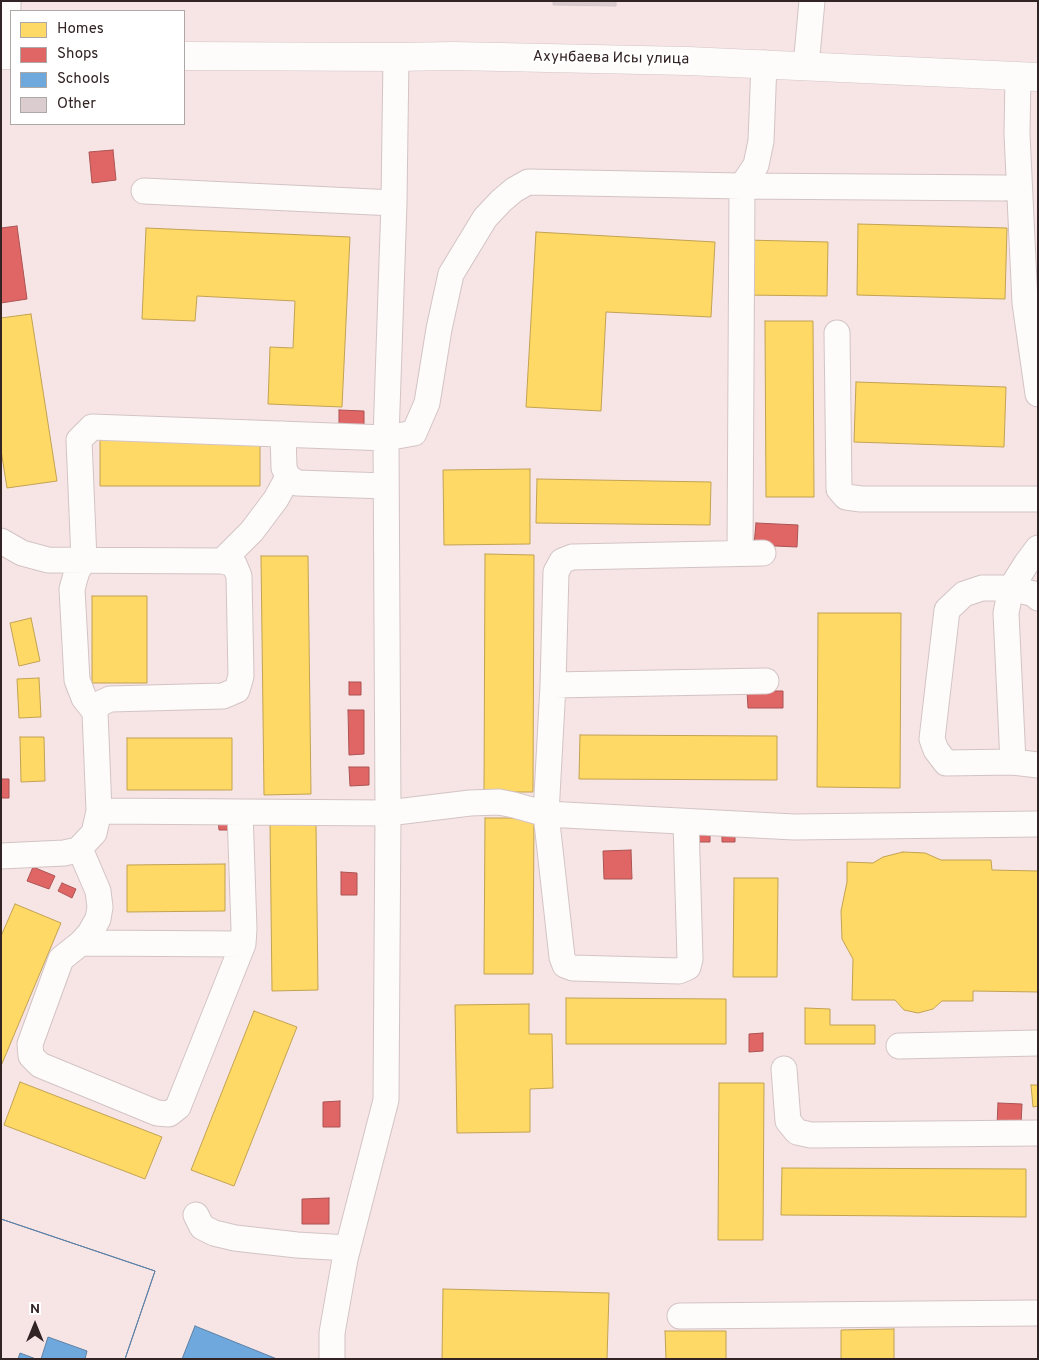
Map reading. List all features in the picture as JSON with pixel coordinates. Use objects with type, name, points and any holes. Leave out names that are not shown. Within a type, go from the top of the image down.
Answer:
[{"type":"main road","name":"Ахунбаева Исы улица","points":[[185,56],[462,57],[764,63],[1028,77]]},
{"type":"street","points":[[7,55],[8,1]]},
{"type":"street","points":[[806,66],[812,1]]},
{"type":"street","points":[[332,1359],[332,1333],[348,1248],[386,1100],[388,813],[386,438],[394,203],[396,57]]},
{"type":"street","points":[[686,822],[690,959],[688,967],[679,971],[573,968],[565,965],[562,957],[546,814],[553,685],[556,572],[562,561],[572,557],[751,553],[742,186],[756,165],[761,142],[764,63]]},
{"type":"street","points":[[1028,77],[1025,303],[1038,394]]},
{"type":"street","points":[[95,712],[84,698],[77,680],[72,589],[77,571],[84,560],[79,440],[92,427],[386,438],[414,433],[427,403],[439,329],[451,274],[485,218],[514,190],[528,182],[1004,188]]},
{"type":"street","points":[[144,191],[394,203]]},
{"type":"street","points":[[837,333],[839,489],[846,497],[861,499],[1038,499]]},
{"type":"street","points":[[283,434],[284,468],[288,477],[297,483],[386,486]]},
{"type":"street","points":[[222,561],[252,532],[276,499],[288,477]]},
{"type":"street","points":[[1,541],[22,554],[48,560],[222,561],[234,564],[239,576],[241,676],[236,690],[223,696],[110,699],[99,704],[95,712],[99,811],[94,833],[78,850],[64,853],[1,856]]},
{"type":"street","points":[[1013,762],[1006,613],[1011,588],[1038,548]]},
{"type":"street","points":[[1038,598],[1034,594],[1011,588],[982,588],[964,594],[947,610],[932,739],[936,750],[946,763],[1013,762],[1038,765]]},
{"type":"street","points":[[553,685],[766,681]]},
{"type":"street","points":[[99,811],[388,813],[470,803],[499,802],[546,814],[794,827],[1038,824]]},
{"type":"street","points":[[78,850],[83,856],[98,891],[100,907],[98,919],[90,933],[81,943],[61,958],[30,1044],[31,1056],[40,1065],[157,1113],[169,1114],[178,1106],[243,944],[240,812]]},
{"type":"street","points":[[81,943],[243,944]]},
{"type":"street","points":[[899,1046],[1038,1043]]},
{"type":"street","points":[[784,1069],[788,1121],[796,1132],[811,1135],[1038,1133]]},
{"type":"street","points":[[196,1215],[202,1227],[214,1233],[235,1238],[297,1245],[348,1248]]},
{"type":"street","points":[[680,1316],[1038,1313]]},
{"type":"building: Homes","points":[[858,224],[1007,228],[1005,299],[857,295]]},
{"type":"building: Homes","points":[[146,228],[350,237],[342,407],[268,404],[270,347],[293,348],[295,301],[197,296],[195,321],[142,319]]},
{"type":"building: Homes","points":[[536,232],[715,242],[711,317],[606,312],[601,411],[526,407]]},
{"type":"building: Homes","points":[[746,240],[828,242],[827,296],[745,295]]},
{"type":"building: Homes","points":[[31,314],[57,481],[7,488],[1,450],[1,318]]},
{"type":"building: Homes","points":[[765,321],[813,321],[814,497],[766,497]]},
{"type":"building: Homes","points":[[856,382],[1006,387],[1004,447],[854,442]]},
{"type":"building: Homes","points":[[100,436],[260,436],[260,486],[100,486]]},
{"type":"building: Homes","points":[[530,469],[530,544],[444,545],[443,470]]},
{"type":"building: Homes","points":[[537,479],[711,482],[710,525],[536,523]]},
{"type":"building: Homes","points":[[485,554],[534,555],[533,792],[484,792]]},
{"type":"building: Homes","points":[[261,556],[308,556],[311,794],[264,795]]},
{"type":"building: Homes","points":[[92,596],[147,596],[147,683],[92,683]]},
{"type":"building: Homes","points":[[818,613],[901,613],[900,788],[817,787]]},
{"type":"building: Homes","points":[[31,618],[40,661],[19,666],[10,623]]},
{"type":"building: Homes","points":[[39,678],[41,717],[19,718],[17,679]]},
{"type":"building: Homes","points":[[580,735],[777,736],[777,780],[579,779]]},
{"type":"building: Homes","points":[[20,737],[44,737],[45,781],[21,782]]},
{"type":"building: Homes","points":[[127,738],[232,738],[232,790],[127,790]]},
{"type":"building: Homes","points":[[485,818],[534,818],[533,974],[484,974]]},
{"type":"building: Homes","points":[[316,823],[318,990],[272,991],[270,824]]},
{"type":"building: Homes","points":[[903,852],[925,853],[941,860],[991,860],[992,870],[1038,871],[1038,992],[973,991],[973,1001],[942,1001],[933,1009],[918,1013],[904,1010],[895,1000],[852,1000],[853,959],[842,939],[841,911],[847,882],[847,862],[873,863],[883,857]]},
{"type":"building: Homes","points":[[225,864],[225,911],[127,912],[127,865]]},
{"type":"building: Homes","points":[[734,878],[778,878],[777,977],[733,977]]},
{"type":"building: Homes","points":[[15,904],[61,923],[1,1066],[1,936]]},
{"type":"building: Homes","points":[[566,998],[726,999],[726,1044],[566,1044]]},
{"type":"building: Homes","points":[[529,1004],[529,1034],[552,1034],[553,1088],[530,1089],[530,1132],[457,1133],[455,1005]]},
{"type":"building: Homes","points":[[805,1008],[830,1009],[830,1025],[875,1025],[875,1044],[805,1044]]},
{"type":"building: Homes","points":[[254,1011],[297,1027],[234,1186],[191,1170]]},
{"type":"building: Homes","points":[[20,1082],[162,1137],[145,1179],[4,1125]]},
{"type":"building: Homes","points":[[719,1083],[764,1083],[763,1240],[718,1240]]},
{"type":"building: Homes","points":[[1031,1085],[1038,1085],[1038,1106],[1033,1107]]},
{"type":"building: Homes","points":[[782,1168],[1026,1169],[1026,1217],[781,1215]]},
{"type":"building: Homes","points":[[443,1289],[609,1293],[607,1359],[442,1359]]},
{"type":"building: Homes","points":[[894,1329],[894,1359],[841,1359],[841,1330]]},
{"type":"building: Homes","points":[[665,1331],[726,1331],[726,1359],[666,1359]]},
{"type":"building: Shops","points":[[113,150],[116,180],[92,183],[89,152]]},
{"type":"building: Shops","points":[[17,226],[27,299],[1,303],[1,228]]},
{"type":"building: Shops","points":[[339,410],[364,411],[364,432],[339,432]]},
{"type":"building: Shops","points":[[756,523],[798,525],[797,547],[754,545]]},
{"type":"building: Shops","points":[[349,682],[361,682],[361,695],[349,695]]},
{"type":"building: Shops","points":[[747,691],[783,691],[783,708],[748,708]]},
{"type":"building: Shops","points":[[348,710],[364,710],[364,754],[349,755]]},
{"type":"building: Shops","points":[[349,767],[369,767],[369,785],[350,786]]},
{"type":"building: Shops","points":[[1,779],[9,779],[9,798],[1,798]]},
{"type":"building: Shops","points":[[218,817],[231,817],[231,830],[219,830]]},
{"type":"building: Shops","points":[[698,831],[710,831],[710,842],[698,842]]},
{"type":"building: Shops","points":[[722,836],[735,836],[735,842],[722,842]]},
{"type":"building: Shops","points":[[631,850],[632,879],[604,879],[603,851]]},
{"type":"building: Shops","points":[[33,867],[55,876],[49,889],[27,881]]},
{"type":"building: Shops","points":[[341,872],[357,873],[357,895],[341,895]]},
{"type":"building: Shops","points":[[62,883],[76,889],[72,898],[58,891]]},
{"type":"building: Shops","points":[[763,1033],[763,1051],[749,1052],[749,1034]]},
{"type":"building: Shops","points":[[340,1101],[340,1127],[323,1127],[323,1102]]},
{"type":"building: Shops","points":[[998,1103],[1022,1104],[1021,1125],[997,1125]]},
{"type":"building: Shops","points":[[329,1198],[329,1224],[302,1224],[302,1199]]},
{"type":"building: Schools","points":[[1,1219],[155,1271],[125,1359],[85,1359],[87,1351],[48,1337],[41,1359],[20,1353],[18,1359],[1,1359]]},
{"type":"building: Schools","points":[[1,1219],[155,1271],[125,1359],[1,1359]]},
{"type":"building: Schools","points":[[195,1326],[277,1359],[182,1359]]},
{"type":"building: Other","points":[[553,1],[616,1],[616,6],[553,5]]}]
